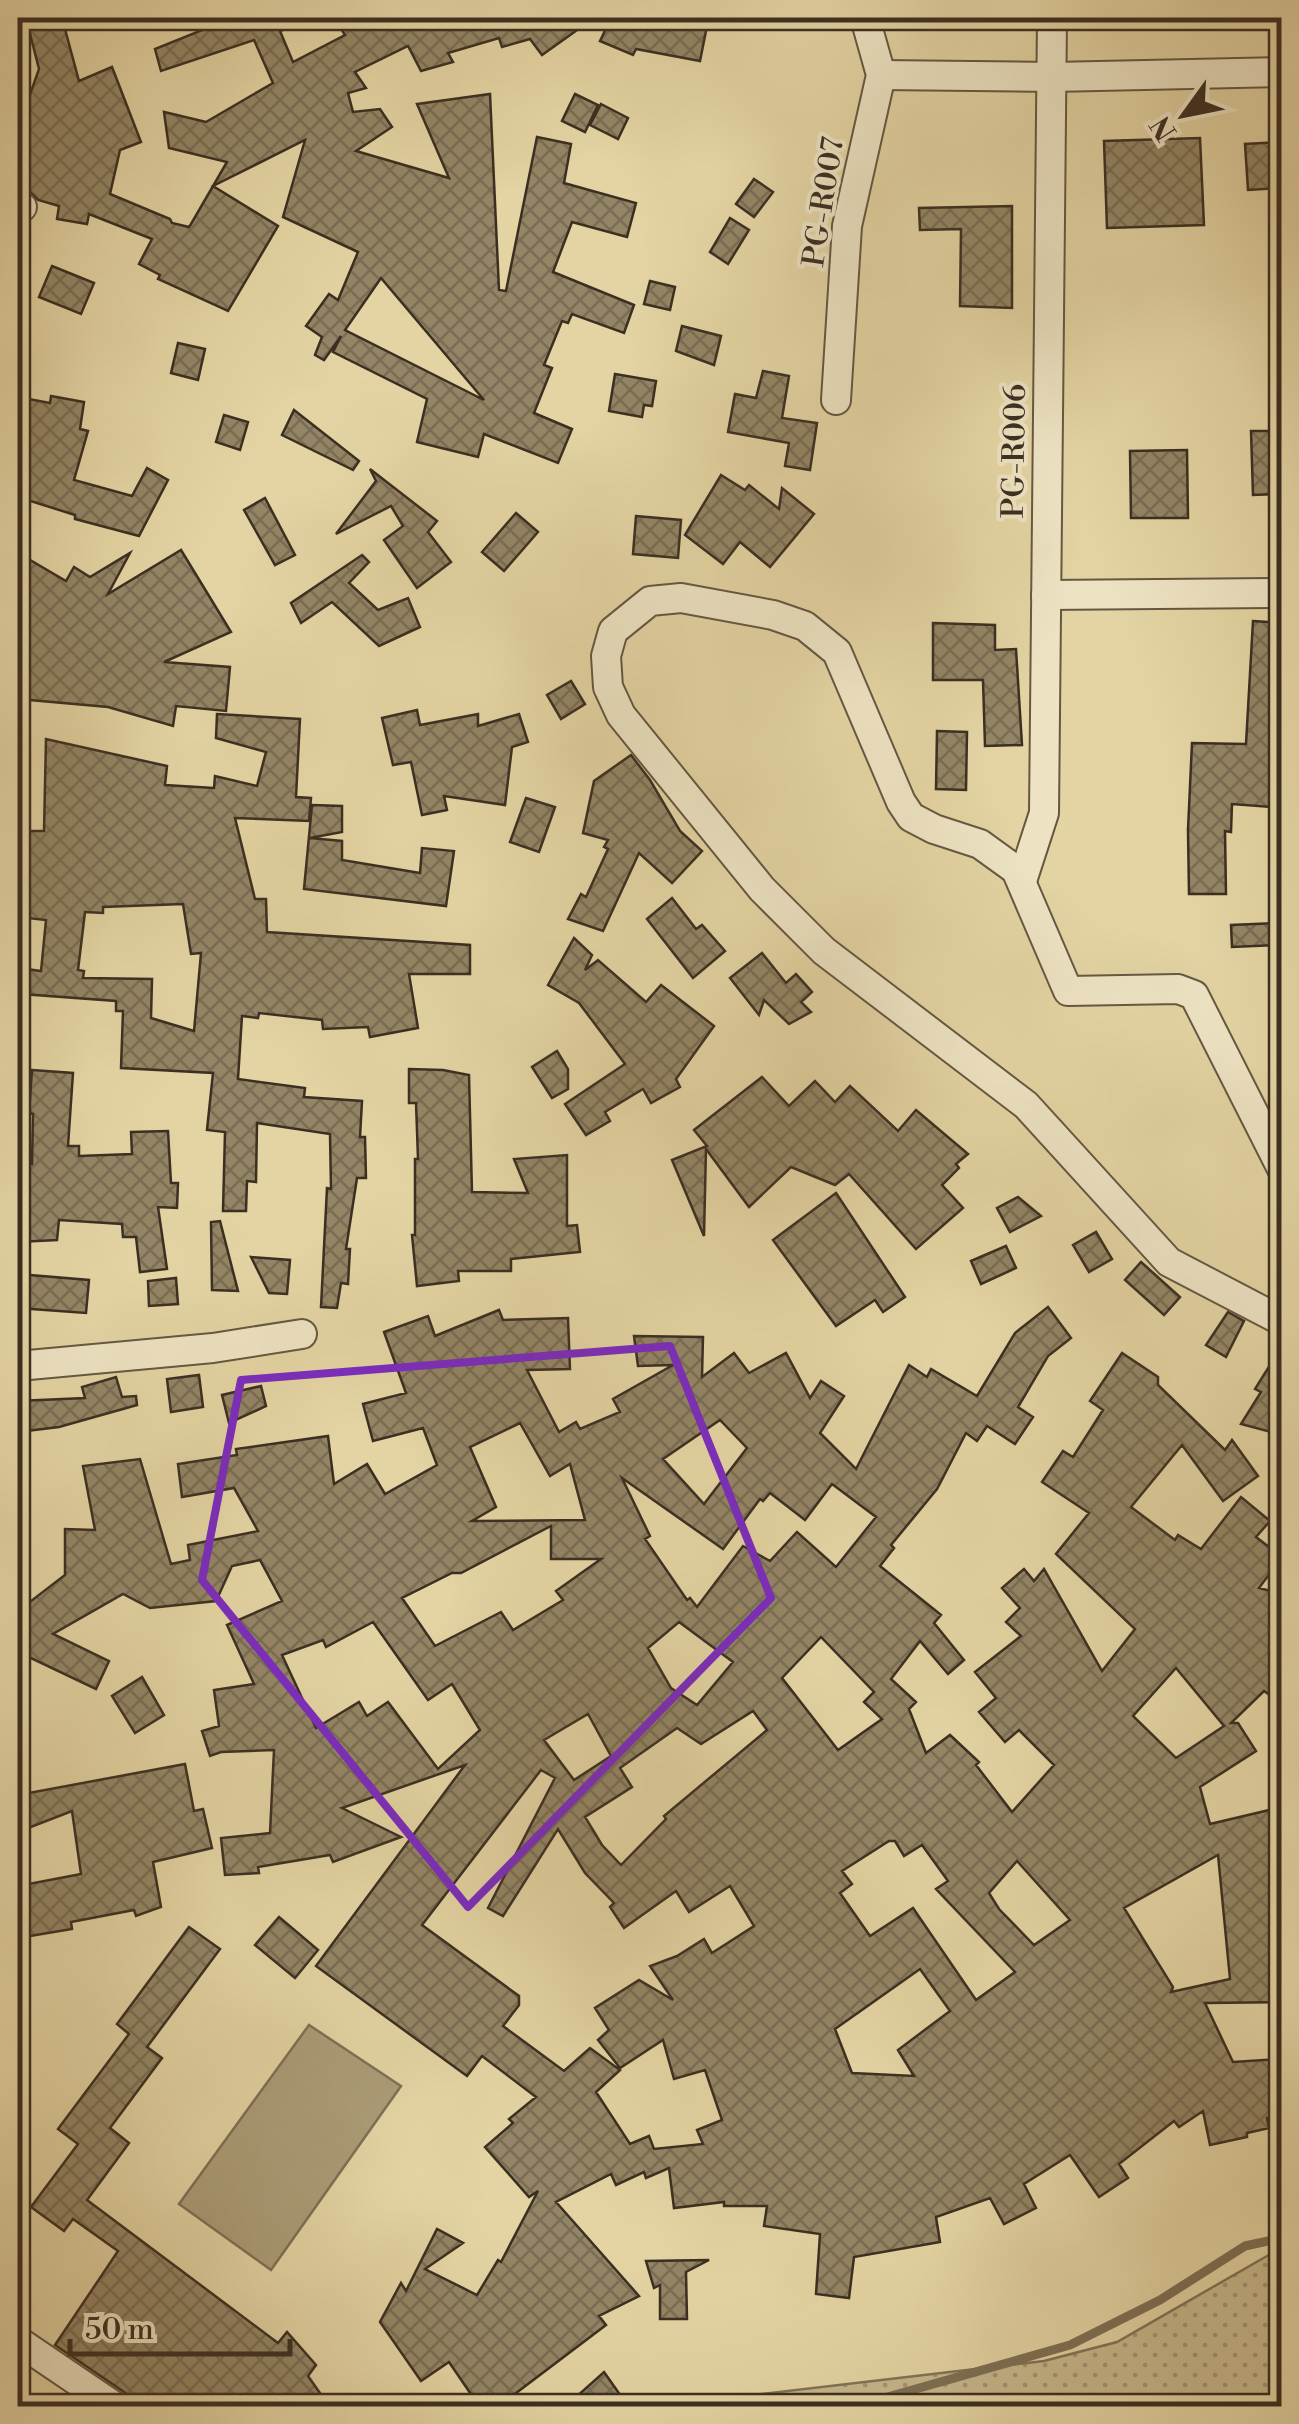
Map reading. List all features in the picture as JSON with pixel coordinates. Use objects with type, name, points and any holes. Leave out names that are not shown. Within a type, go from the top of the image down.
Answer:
[{"type":"street","name":"PG-R007","points":[[836,400],[847,226],[880,74],[865,18]]},
{"type":"street","name":"PG-R006","points":[[1022,882],[1044,814],[1052,18]]},
{"type":"street","points":[[880,74],[1052,77],[1282,72]]},
{"type":"street","points":[[1046,595],[1282,593]]},
{"type":"street","points":[[1282,1169],[1194,995],[1178,989],[1068,992],[1016,870],[980,844],[934,830],[912,818],[837,652],[804,626],[682,598],[650,601],[613,631],[606,656],[608,686],[621,715],[762,888],[824,951],[1026,1105],[1168,1262],[1282,1320]]},
{"type":"street","points":[[18,1366],[213,1348],[302,1334]]},
{"type":"street","points":[[18,2340],[114,2406]]},
{"type":"highlighted area","points":[[670,1346],[771,1598],[468,1907],[202,1580],[241,1380]]},
{"type":"shaded area","points":[[309,2025],[401,2086],[271,2270],[179,2204]]},
{"type":"shaded area","points":[[1281,2248],[1281,2406],[694,2406],[703,2401],[1044,2361],[1117,2342]]},
{"type":"building","points":[[26,18],[62,18],[79,81],[112,67],[141,142],[120,150],[110,194],[189,227],[213,186],[278,226],[228,311],[158,279],[160,275],[139,264],[152,239],[89,214],[87,224],[57,219],[59,206],[38,200],[18,187],[18,151],[30,124],[21,120],[39,69]]},
{"type":"building","points":[[232,18],[308,18],[280,31],[293,62],[345,35],[334,18],[594,18],[542,55],[530,39],[502,47],[499,38],[448,53],[453,62],[421,71],[408,46],[355,72],[366,88],[348,93],[353,112],[380,109],[392,127],[356,151],[449,178],[417,104],[490,94],[499,290],[506,291],[537,137],[571,144],[564,183],[636,203],[627,237],[572,222],[553,272],[634,305],[624,333],[572,314],[568,323],[562,321],[544,365],[552,368],[534,413],[572,429],[558,463],[484,434],[478,457],[417,442],[427,399],[333,352],[341,336],[324,360],[315,355],[322,337],[306,326],[329,294],[338,300],[358,252],[283,217],[305,140],[213,186],[227,162],[169,148],[164,112],[206,122],[273,83],[254,40],[161,71],[155,49]],"holes":[[[381,278],[484,400],[345,330]]]},
{"type":"building","points":[[611,18],[640,18],[669,30],[671,18],[708,21],[700,61],[636,49],[633,55],[600,41]]},
{"type":"building","points":[[575,94],[598,105],[585,132],[562,121]]},
{"type":"building","points":[[601,104],[628,118],[618,139],[590,125]]},
{"type":"building","points":[[1200,138],[1204,225],[1107,228],[1104,141]]},
{"type":"building","points":[[1282,142],[1282,188],[1248,190],[1245,144]]},
{"type":"building","points":[[754,179],[773,192],[754,217],[736,204]]},
{"type":"building","points":[[1012,206],[1012,308],[960,306],[961,229],[920,230],[919,208]]},
{"type":"building","points":[[730,218],[749,230],[728,264],[710,252]]},
{"type":"building","points":[[52,266],[94,283],[81,314],[39,297]]},
{"type":"building","points":[[650,281],[675,287],[670,310],[644,304]]},
{"type":"building","points":[[682,326],[721,336],[714,365],[676,351]]},
{"type":"building","points":[[178,343],[205,349],[198,380],[171,373]]},
{"type":"building","points":[[763,371],[789,376],[782,418],[817,423],[810,470],[785,466],[789,443],[728,432],[735,394],[756,398]]},
{"type":"building","points":[[615,374],[656,381],[652,406],[644,405],[642,417],[609,411]]},
{"type":"building","points":[[51,396],[84,402],[80,429],[88,431],[74,480],[132,496],[147,468],[168,480],[139,536],[75,519],[75,515],[18,497],[18,397],[50,403]]},
{"type":"building","points":[[294,410],[359,461],[353,470],[282,435]]},
{"type":"building","points":[[224,415],[248,422],[240,450],[216,442]]},
{"type":"building","points":[[1251,431],[1282,431],[1282,494],[1253,495]]},
{"type":"building","points":[[1187,450],[1188,518],[1131,518],[1130,451]]},
{"type":"building","points":[[370,469],[437,521],[428,532],[451,562],[417,588],[384,540],[403,526],[391,506],[336,534],[376,481]]},
{"type":"building","points":[[721,475],[745,490],[749,485],[779,509],[782,488],[814,514],[770,567],[740,542],[723,564],[685,535]]},
{"type":"building","points":[[265,498],[295,555],[275,565],[244,510]]},
{"type":"building","points":[[516,513],[538,532],[504,571],[482,552]]},
{"type":"building","points":[[636,516],[681,520],[678,558],[633,554]]},
{"type":"building","points":[[181,550],[231,632],[164,662],[230,667],[226,711],[176,706],[173,726],[108,707],[19,699],[18,553],[66,581],[74,567],[90,577],[130,553],[108,594]]},
{"type":"building","points":[[362,555],[369,562],[349,583],[378,610],[408,598],[420,627],[379,646],[332,602],[301,623],[291,603]]},
{"type":"building","points":[[1253,621],[1282,623],[1282,754],[1275,754],[1271,807],[1232,804],[1231,832],[1225,831],[1226,894],[1189,894],[1192,743],[1246,744]]},
{"type":"building","points":[[933,623],[995,625],[995,650],[1016,649],[1022,745],[985,746],[983,680],[933,680]]},
{"type":"building","points":[[571,681],[585,704],[561,719],[547,695]]},
{"type":"building","points":[[417,710],[420,725],[478,714],[478,726],[519,714],[528,742],[512,747],[505,805],[444,796],[447,810],[422,815],[411,762],[393,765],[382,718]]},
{"type":"building","points":[[217,714],[300,719],[296,797],[311,798],[309,821],[235,818],[255,899],[266,899],[267,932],[470,945],[470,974],[409,974],[418,1028],[370,1037],[368,1027],[323,1029],[322,1020],[259,1013],[258,1018],[242,1016],[238,1079],[305,1088],[304,1097],[362,1101],[360,1137],[365,1137],[366,1178],[357,1178],[346,1249],[350,1249],[348,1284],[341,1283],[337,1308],[321,1307],[327,1188],[331,1189],[330,1134],[257,1123],[256,1182],[247,1181],[246,1211],[223,1211],[225,1132],[207,1130],[213,1073],[121,1068],[123,1011],[116,1011],[116,1001],[22,994],[26,969],[41,971],[46,920],[18,917],[18,831],[44,831],[46,739],[167,766],[165,785],[214,788],[215,776],[257,786],[266,752],[216,738]],"holes":[[[183,904],[191,954],[201,953],[194,1031],[151,1018],[152,979],[83,978],[84,971],[78,970],[85,912],[103,913],[103,907]]]},
{"type":"building","points":[[937,731],[967,732],[966,790],[936,789]]},
{"type":"building","points":[[631,755],[680,831],[702,851],[672,883],[639,853],[603,931],[568,919],[581,894],[586,897],[608,849],[604,847],[608,840],[583,833],[594,781]]},
{"type":"building","points":[[526,798],[555,807],[539,852],[510,842]]},
{"type":"building","points":[[312,805],[342,806],[342,832],[310,838],[342,841],[342,860],[420,873],[422,848],[454,851],[446,906],[304,889]]},
{"type":"building","points":[[672,898],[696,929],[702,925],[725,951],[693,978],[647,919]]},
{"type":"building","points":[[1275,923],[1276,945],[1232,947],[1231,925]]},
{"type":"building","points":[[574,938],[592,955],[585,970],[598,960],[646,1002],[661,985],[714,1026],[676,1079],[680,1087],[651,1103],[643,1089],[605,1112],[610,1121],[586,1135],[565,1104],[625,1064],[579,1003],[548,985]]},
{"type":"building","points":[[762,953],[786,983],[796,974],[812,992],[801,1002],[811,1012],[789,1024],[764,1000],[759,1015],[730,978]]},
{"type":"building","points":[[557,1051],[568,1069],[568,1089],[552,1098],[532,1067]]},
{"type":"building","points":[[409,1069],[469,1075],[472,1192],[528,1193],[514,1159],[567,1155],[567,1226],[577,1225],[580,1252],[511,1259],[511,1271],[458,1271],[459,1281],[417,1286],[412,1235],[418,1159],[416,1103],[409,1103]]},
{"type":"building","points":[[32,1070],[73,1073],[68,1146],[79,1146],[79,1156],[132,1154],[131,1132],[168,1131],[171,1183],[178,1183],[177,1208],[158,1207],[167,1269],[140,1272],[136,1237],[123,1237],[122,1224],[59,1220],[57,1240],[18,1242],[18,1163],[32,1164]]},
{"type":"building","points":[[762,1077],[789,1106],[815,1081],[835,1102],[850,1086],[898,1131],[916,1110],[968,1154],[942,1185],[963,1208],[916,1249],[849,1174],[835,1185],[791,1167],[749,1207],[706,1149],[704,1236],[672,1160],[707,1146],[694,1130]]},
{"type":"building","points":[[836,1193],[905,1297],[883,1312],[875,1300],[836,1326],[773,1240]]},
{"type":"building","points":[[1018,1197],[1041,1216],[1010,1232],[997,1208]]},
{"type":"building","points":[[220,1221],[238,1291],[212,1290],[211,1222]]},
{"type":"building","points":[[1096,1232],[1112,1259],[1089,1272],[1073,1245]]},
{"type":"building","points":[[1006,1246],[1016,1268],[981,1284],[971,1261]]},
{"type":"building","points":[[251,1257],[290,1260],[287,1294],[269,1293]]},
{"type":"building","points":[[1141,1262],[1180,1297],[1164,1315],[1125,1280]]},
{"type":"building","points":[[18,1274],[89,1280],[86,1313],[18,1308]]},
{"type":"building","points":[[176,1278],[178,1304],[149,1306],[148,1281]]},
{"type":"building","points":[[1048,1307],[1071,1338],[1048,1356],[1018,1407],[1033,1417],[1015,1444],[987,1426],[977,1441],[966,1433],[937,1489],[891,1545],[894,1548],[880,1566],[941,1615],[934,1623],[964,1660],[948,1674],[920,1641],[891,1679],[916,1702],[909,1709],[926,1753],[950,1735],[979,1762],[976,1765],[1012,1812],[1054,1765],[1019,1730],[1005,1742],[979,1712],[996,1698],[975,1672],[1021,1636],[1006,1622],[1020,1608],[1002,1588],[1024,1569],[1034,1581],[1044,1569],[1102,1671],[1135,1629],[1056,1554],[1089,1513],[1042,1482],[1063,1451],[1073,1457],[1103,1410],[1090,1401],[1122,1353],[1158,1377],[1158,1385],[1225,1450],[1232,1440],[1258,1476],[1223,1501],[1182,1445],[1131,1507],[1175,1540],[1178,1535],[1201,1549],[1241,1497],[1270,1521],[1256,1537],[1282,1557],[1259,1588],[1282,1594],[1282,1704],[1264,1691],[1231,1723],[1238,1723],[1256,1751],[1200,1787],[1210,1824],[1282,1807],[1282,2002],[1205,2003],[1233,2062],[1282,2059],[1282,2119],[1267,2118],[1269,2128],[1210,2145],[1203,2111],[1179,2127],[1174,2121],[1119,2164],[1128,2178],[1099,2197],[1070,2155],[1024,2184],[1036,2208],[1004,2224],[990,2198],[936,2217],[940,2242],[854,2257],[849,2298],[816,2294],[820,2234],[764,2226],[767,2206],[724,2206],[724,2202],[674,2208],[669,2168],[646,2178],[644,2172],[616,2185],[611,2174],[556,2202],[639,2296],[599,2316],[606,2325],[499,2406],[479,2406],[449,2362],[421,2381],[380,2322],[401,2283],[406,2291],[437,2229],[463,2243],[425,2269],[477,2295],[498,2260],[501,2262],[538,2191],[529,2197],[485,2147],[513,2123],[509,2119],[536,2097],[482,2056],[467,2076],[316,1966],[465,1765],[342,1808],[401,1837],[333,1862],[330,1855],[258,1867],[259,1873],[225,1875],[221,1838],[270,1833],[274,1750],[210,1756],[202,1731],[219,1726],[214,1690],[254,1684],[227,1625],[282,1601],[260,1560],[232,1566],[216,1601],[150,1608],[123,1594],[53,1634],[109,1661],[96,1689],[18,1652],[18,1611],[65,1575],[65,1529],[95,1530],[83,1466],[140,1459],[171,1564],[190,1560],[188,1545],[258,1531],[234,1488],[182,1497],[178,1464],[237,1455],[236,1449],[328,1436],[334,1484],[367,1464],[385,1494],[437,1465],[423,1428],[373,1441],[363,1404],[406,1393],[384,1332],[428,1316],[435,1336],[499,1310],[503,1320],[568,1318],[570,1369],[527,1370],[559,1432],[576,1422],[580,1429],[620,1412],[613,1399],[673,1365],[638,1366],[634,1336],[703,1337],[702,1377],[734,1353],[749,1373],[786,1353],[810,1398],[821,1381],[844,1396],[820,1433],[856,1469],[909,1365],[927,1377],[931,1369],[977,1396],[1015,1333]],"holes":[[[720,1420],[747,1448],[704,1504],[663,1459]],[[520,1423],[550,1476],[570,1464],[585,1520],[472,1521],[496,1507],[470,1447]],[[622,1478],[723,1549],[760,1499],[763,1501],[770,1493],[805,1520],[832,1484],[876,1517],[836,1567],[797,1532],[770,1561],[743,1546],[697,1607],[690,1598],[687,1600],[645,1539],[650,1536]],[[551,1526],[551,1559],[601,1559],[556,1591],[563,1600],[513,1630],[501,1612],[435,1646],[402,1598],[452,1573],[461,1573]],[[373,1622],[428,1700],[452,1684],[480,1730],[438,1769],[388,1702],[367,1716],[359,1702],[316,1728],[282,1655],[323,1640],[326,1647]],[[679,1622],[733,1662],[697,1705],[671,1688],[648,1648]],[[821,1637],[874,1692],[864,1702],[882,1719],[838,1750],[782,1678]],[[1176,1668],[1224,1726],[1176,1758],[1133,1716]],[[753,1711],[767,1730],[664,1816],[666,1819],[621,1865],[602,1845],[585,1817],[632,1787],[620,1768],[677,1728],[701,1744]],[[588,1714],[611,1756],[574,1780],[544,1740]],[[541,1770],[555,1778],[488,1908],[503,1916],[558,1829],[585,1873],[614,1903],[610,1907],[624,1928],[676,1891],[689,1912],[730,1886],[754,1926],[712,1953],[704,1939],[677,1956],[650,1966],[673,2000],[639,1980],[595,2008],[609,2030],[598,2040],[620,2068],[663,2040],[674,2079],[705,2070],[722,2120],[697,2130],[703,2144],[654,2149],[649,2136],[630,2144],[596,2092],[620,2070],[590,2048],[564,2071],[503,2026],[519,2005],[519,1996],[422,1925]],[[889,1841],[895,1841],[904,1856],[922,1845],[948,1881],[936,1889],[1015,1972],[976,2000],[913,1908],[870,1936],[840,1893],[852,1884],[842,1871]],[[1218,1855],[1230,1979],[1171,1992],[1173,1987],[1124,1908]],[[1017,1861],[1070,1920],[1034,1945],[989,1893]],[[920,1969],[950,2011],[898,2050],[914,2076],[852,2073],[835,2029]]]},
{"type":"building","points":[[1228,1312],[1244,1321],[1226,1357],[1206,1345]]},
{"type":"building","points":[[1282,1346],[1282,1435],[1241,1424],[1261,1392],[1255,1389]]},
{"type":"building","points":[[199,1375],[203,1407],[171,1412],[167,1379]]},
{"type":"building","points":[[116,1377],[122,1397],[136,1396],[137,1405],[59,1427],[18,1432],[18,1401],[85,1398],[82,1387]]},
{"type":"building","points":[[261,1386],[266,1406],[229,1423],[222,1395]]},
{"type":"building","points":[[142,1677],[164,1715],[135,1733],[112,1696]]},
{"type":"building","points":[[185,1764],[194,1811],[203,1809],[212,1848],[153,1862],[161,1907],[136,1916],[134,1910],[71,1922],[72,1929],[18,1938],[18,1886],[81,1874],[72,1811],[18,1832],[18,1795]]},
{"type":"building","points":[[279,1917],[318,1950],[295,1978],[255,1945]]},
{"type":"building","points":[[189,1927],[220,1949],[147,2047],[162,2058],[110,2128],[129,2143],[87,2200],[278,2343],[287,2332],[316,2365],[308,2376],[329,2406],[139,2406],[55,2345],[118,2251],[73,2219],[64,2231],[31,2207],[78,2144],[58,2129],[129,2034],[117,2024]]},
{"type":"building","points":[[709,2260],[686,2272],[687,2319],[660,2319],[660,2285],[654,2288],[646,2261]]},
{"type":"building","points":[[604,2372],[628,2406],[566,2406]]},
{"type":"waterway","points":[[856,2406],[1070,2345],[1160,2300],[1245,2246],[1282,2238]]}]
